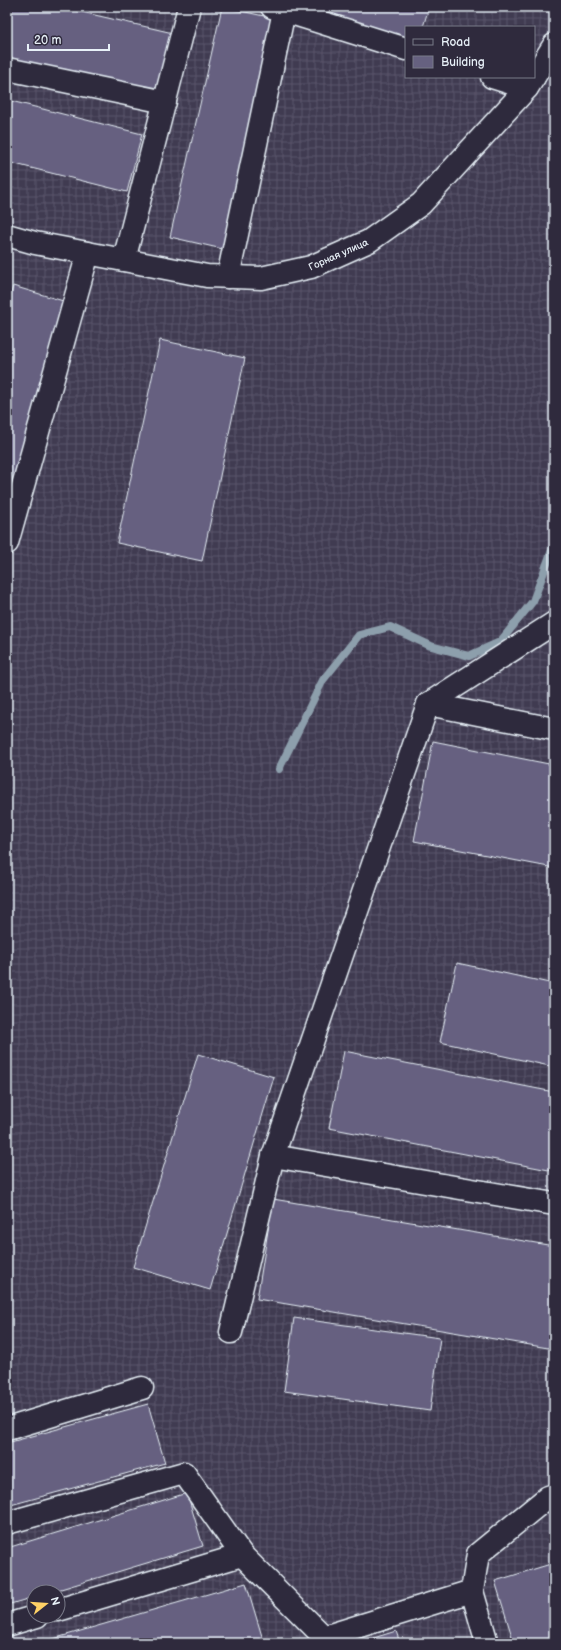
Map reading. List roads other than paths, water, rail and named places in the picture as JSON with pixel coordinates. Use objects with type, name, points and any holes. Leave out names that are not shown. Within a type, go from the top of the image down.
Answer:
[{"type":"street","points":[[124,260],[189,7]]},
{"type":"street","points":[[228,277],[278,9],[405,49]]},
{"type":"street","name":"Горная улица","points":[[535,76],[554,45]]},
{"type":"street","points":[[7,69],[165,102]]},
{"type":"street","points":[[502,78],[532,81]]},
{"type":"street","name":"Горная улица","points":[[7,234],[35,243],[207,276],[261,278],[312,267],[369,241],[421,204],[532,81]]},
{"type":"street","points":[[7,543],[88,253]]},
{"type":"street","points":[[231,1332],[273,1156],[428,704],[554,623]]},
{"type":"street","points":[[428,704],[554,729]]},
{"type":"street","points":[[273,1156],[554,1204]]},
{"type":"street","points":[[7,1429],[142,1388]]},
{"type":"street","points":[[7,1522],[184,1473],[242,1555],[319,1641],[472,1591]]},
{"type":"street","points":[[486,1643],[472,1591],[478,1554],[548,1497],[554,1495]]},
{"type":"street","points":[[66,1608],[242,1555]]},
{"type":"street","points":[[7,1625],[26,1619]]},
{"type":"waterway","points":[[279,769],[323,680],[359,635],[390,627],[431,646],[469,656],[500,642],[533,601],[554,545]]}]
